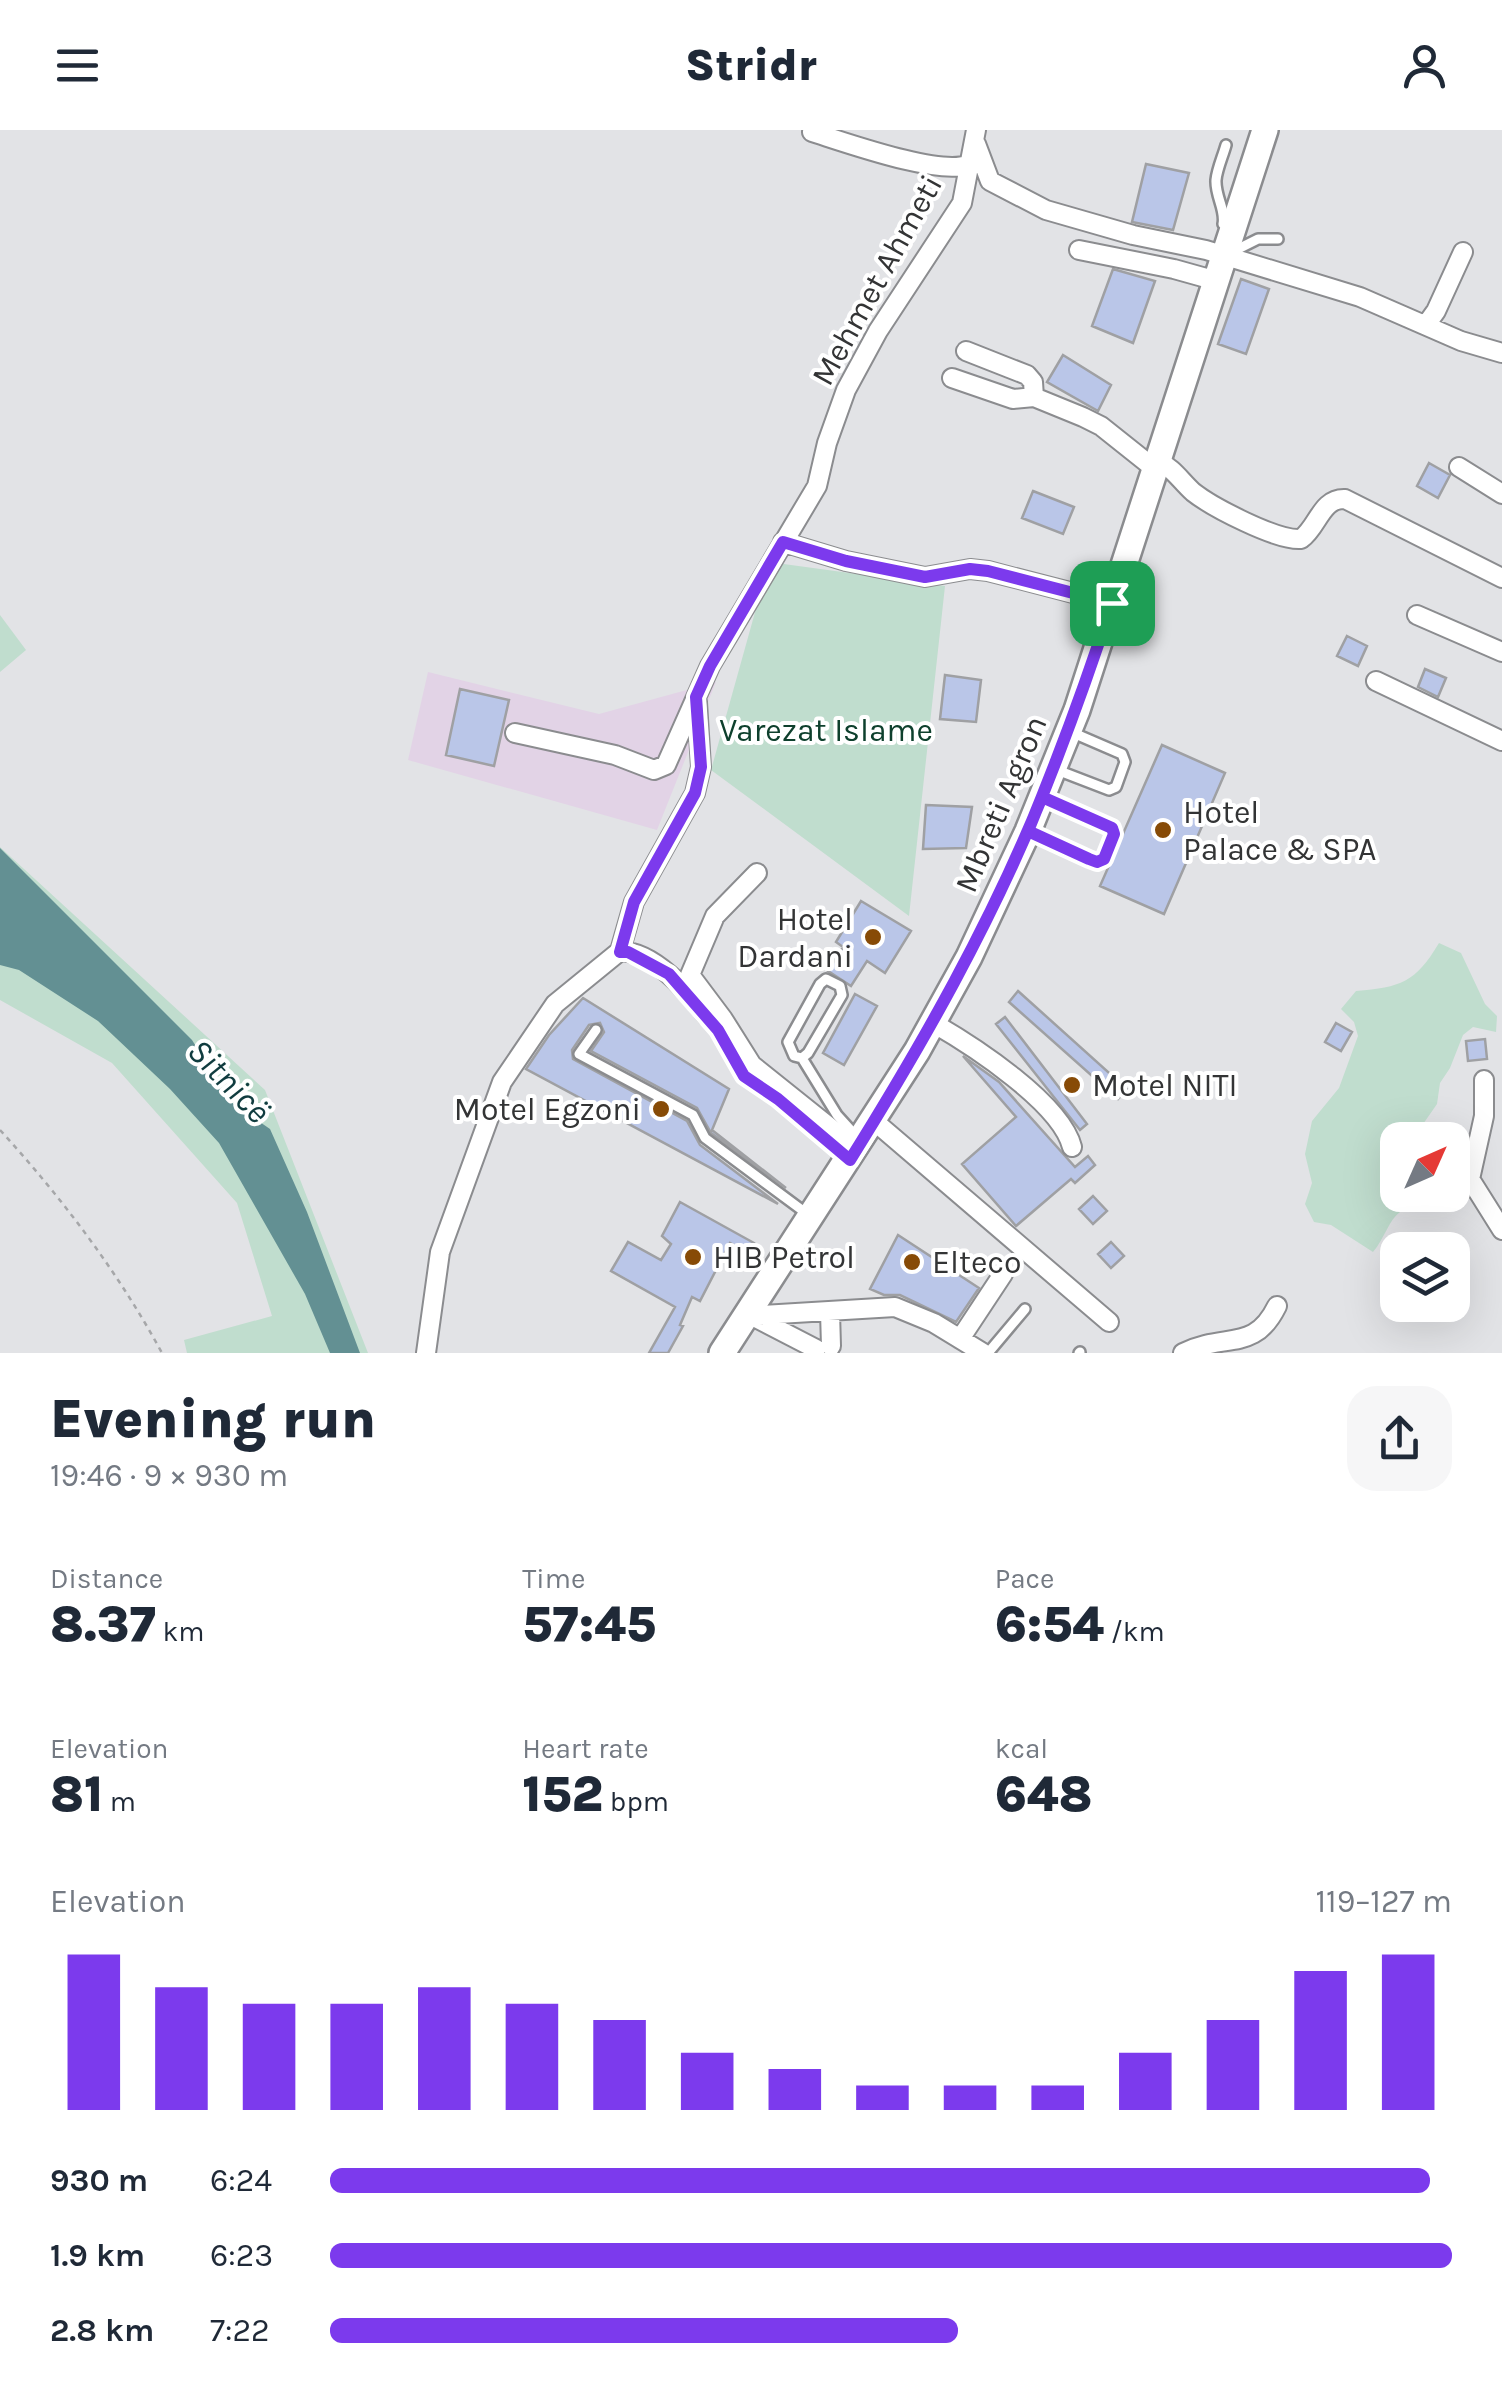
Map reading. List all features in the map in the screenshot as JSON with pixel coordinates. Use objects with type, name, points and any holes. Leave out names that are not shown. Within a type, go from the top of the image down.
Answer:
[{"type":"main road","name":"Mbreti Agron","points":[[731,1350],[933,1023],[1028,831],[1068,732],[1112,603],[1216,281],[1220,254],[1265,130]]},
{"type":"street","name":"Mehmet Ahmeti","points":[[812,132],[916,162],[958,168],[970,164]]},
{"type":"street","points":[[976,137],[990,181],[1022,200],[1133,236],[1220,254],[1360,297],[1461,341],[1502,353]]},
{"type":"street","name":"Mehmet Ahmeti","points":[[515,733],[660,769],[673,755],[710,666],[817,486],[846,390],[878,331],[962,203],[976,137]]},
{"type":"street","points":[[1079,250],[1174,268],[1216,281]]},
{"type":"street","points":[[1426,325],[1463,252]]},
{"type":"street","points":[[966,350],[1027,374],[1033,382],[1034,397]]},
{"type":"street","points":[[952,378],[1013,399],[1034,397],[1101,426],[1157,465],[1170,467],[1212,505],[1293,540],[1306,536],[1334,499],[1344,500],[1502,578]]},
{"type":"street","points":[[1458,467],[1502,494]]},
{"type":"street","points":[[783,542],[846,561],[925,577],[970,569],[988,571],[1112,603]]},
{"type":"street","points":[[1418,615],[1502,652]]},
{"type":"street","points":[[1376,682],[1502,741]]},
{"type":"street","points":[[426,1353],[440,1252],[502,1082],[556,1004],[620,952],[634,902],[695,793],[701,767],[696,697]]},
{"type":"street","points":[[757,873],[715,916],[690,976],[752,1065],[1109,1322]]},
{"type":"street","points":[[620,952],[628,952],[669,974],[718,1030],[744,1076],[860,1143]]},
{"type":"street","points":[[933,1023],[992,1062],[1053,1112],[1072,1147]]},
{"type":"street","points":[[1484,1080],[1484,1116],[1470,1179],[1502,1230]]},
{"type":"street","points":[[960,1339],[1003,1274]]},
{"type":"street","points":[[1184,1353],[1215,1343],[1252,1342],[1266,1329],[1277,1306]]},
{"type":"street","points":[[751,1317],[895,1307],[908,1310],[986,1353]]},
{"type":"street","points":[[751,1317],[824,1347],[830,1312]]},
{"type":"lane","name":"Mbreti Agron","points":[[1220,254],[1225,216],[1216,179],[1226,145]]},
{"type":"lane","points":[[1220,254],[1258,239],[1278,239]]},
{"type":"lane","points":[[1054,768],[1109,790],[1116,787],[1125,762],[1122,754],[1068,732]]},
{"type":"lane","points":[[1028,831],[1097,862],[1104,859],[1114,834],[1109,826],[1042,797]]},
{"type":"lane","points":[[802,1058],[842,994],[833,981],[826,979],[820,984],[788,1042],[794,1056],[802,1058],[837,1115],[860,1143]]},
{"type":"lane","points":[[596,1030],[579,1054],[693,1115],[705,1138],[812,1217]]},
{"type":"lane","points":[[986,1353],[1025,1308]]},
{"type":"path","points":[[0,1130],[47,1182],[140,1312],[162,1353]]},
{"type":"shaded area","points":[[428,672],[599,714],[716,682],[657,830],[408,760]]},
{"type":"green space","name":"Varezat Islame","points":[[769,562],[945,586],[909,916],[711,770]]},
{"type":"green space","points":[[0,615],[26,650],[0,672]]},
{"type":"green space","points":[[0,847],[265,1090],[368,1353],[187,1353],[184,1340],[272,1316],[237,1203],[112,1063],[0,1000]]},
{"type":"green space","points":[[1439,943],[1461,953],[1485,1004],[1497,1016],[1496,1032],[1473,1027],[1463,1035],[1440,1083],[1437,1104],[1424,1122],[1380,1122],[1380,1212],[1400,1212],[1386,1232],[1380,1232],[1380,1242],[1373,1252],[1331,1225],[1314,1222],[1305,1204],[1312,1183],[1305,1154],[1312,1121],[1339,1088],[1358,1036],[1354,1022],[1341,1009],[1356,991],[1396,985],[1422,967]]},
{"type":"water","points":[[0,848],[192,1040],[231,1102],[270,1129],[307,1212],[360,1353],[330,1353],[305,1294],[219,1143],[170,1089],[98,1021],[19,970],[0,965]]},
{"type":"building","points":[[1146,164],[1189,173],[1173,230],[1132,222]]},
{"type":"building","points":[[1113,269],[1155,281],[1133,343],[1092,326]]},
{"type":"building","points":[[1241,279],[1269,289],[1246,354],[1218,344]]},
{"type":"building","points":[[1063,355],[1111,385],[1098,411],[1047,382]]},
{"type":"building","points":[[1429,463],[1450,475],[1438,498],[1417,486]]},
{"type":"building","points":[[1033,491],[1074,507],[1063,534],[1022,518]]},
{"type":"building","points":[[1347,636],[1367,646],[1358,666],[1337,656]]},
{"type":"building","points":[[1425,669],[1446,678],[1438,697],[1418,687]]},
{"type":"building","points":[[945,675],[981,680],[976,722],[940,719]]},
{"type":"building","points":[[460,689],[509,700],[494,766],[446,755]]},
{"type":"building","name":"Hotel Palace & SPA","points":[[1162,745],[1225,773],[1164,914],[1100,886]]},
{"type":"building","points":[[926,805],[972,807],[966,848],[923,849]]},
{"type":"building","name":"Hotel Dardani","points":[[861,901],[911,931],[885,973],[867,961],[851,986],[828,971],[843,947],[836,942]]},
{"type":"building","points":[[1018,991],[1127,1089],[1118,1099],[1009,1002]]},
{"type":"building","points":[[855,994],[877,1006],[844,1065],[823,1053]]},
{"type":"building","name":"Motel Egzoni","points":[[583,998],[729,1089],[712,1130],[786,1188],[711,1133],[697,1108],[591,1051],[604,1032],[600,1023],[589,1025],[572,1050],[573,1059],[687,1121],[700,1145],[778,1204],[526,1069],[549,1035]]},
{"type":"building","points":[[1005,1017],[1087,1124],[1080,1130],[996,1024]]},
{"type":"building","points":[[1336,1023],[1352,1032],[1341,1051],[1325,1042]]},
{"type":"building","points":[[1485,1039],[1487,1059],[1468,1061],[1466,1041]]},
{"type":"building","points":[[963,1056],[999,1082],[1075,1167],[1088,1156],[1095,1165],[1075,1183],[1071,1179],[1016,1226],[962,1164],[1016,1117]]},
{"type":"building","points":[[1093,1196],[1107,1211],[1093,1224],[1079,1209]]},
{"type":"building","name":"HIB Petrol","points":[[680,1202],[754,1243],[750,1254],[730,1243],[700,1301],[692,1297],[680,1325],[683,1326],[668,1353],[649,1353],[675,1307],[611,1271],[628,1242],[661,1260],[671,1244],[662,1236]]},
{"type":"building","name":"Elteco","points":[[898,1235],[979,1288],[956,1322],[900,1295],[884,1295],[870,1289]]},
{"type":"building","points":[[1111,1242],[1124,1256],[1111,1268],[1098,1254]]},
{"type":"place","name":"Hotel Palace & SPA","points":[[1163,830]]},
{"type":"place","name":"Hotel Dardani","points":[[873,937]]},
{"type":"place","name":"Motel NITI","points":[[1072,1085]]},
{"type":"place","name":"Motel Egzoni","points":[[661,1109]]},
{"type":"place","name":"HIB Petrol","points":[[693,1257]]},
{"type":"place","name":"Elteco","points":[[912,1262]]},
{"type":"route","points":[[1112,603],[988,571],[970,569],[925,577],[846,561],[783,542],[710,666],[696,697],[701,767],[695,793],[634,902],[620,952],[628,952],[669,974],[718,1030],[744,1076],[778,1099],[850,1160],[969,956],[1042,797],[1112,828],[1114,834],[1104,859],[1097,862],[1028,831],[1042,797],[1051,776],[1076,710],[1112,603]]},
{"type":"water label","name":"Sitnicë","points":[[229,1081]]}]
